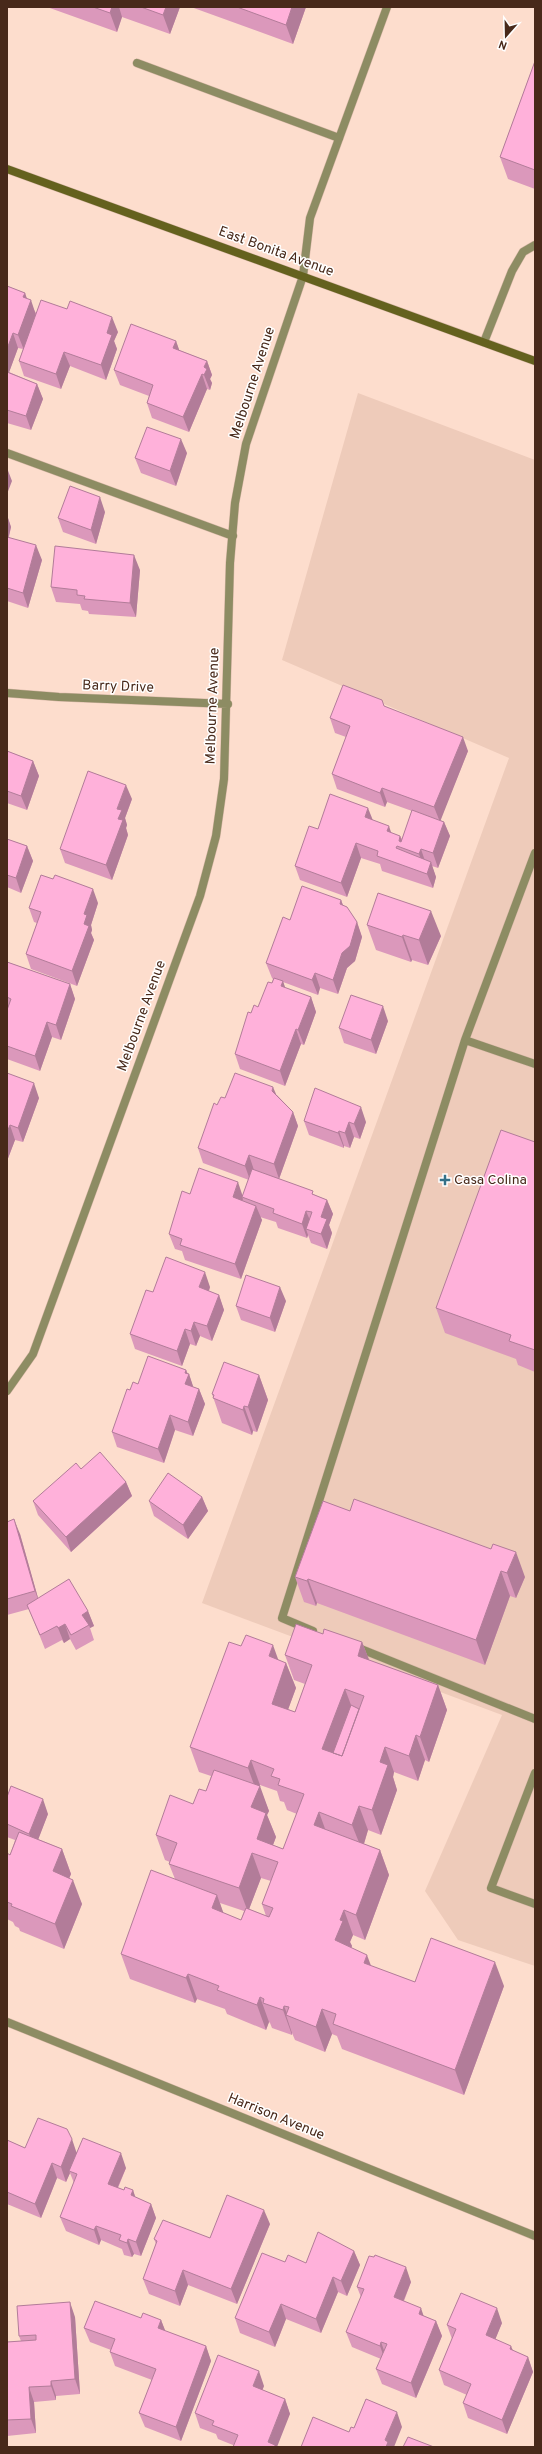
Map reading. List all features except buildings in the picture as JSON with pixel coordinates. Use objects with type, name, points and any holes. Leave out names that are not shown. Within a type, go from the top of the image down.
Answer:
[{"type":"main road","name":"East Bonita Avenue","points":[[7,169],[535,361]]},
{"type":"street","name":"Melbourne Avenue","points":[[7,1391],[33,1354],[200,896],[216,836],[224,779],[228,704],[232,536],[235,503],[246,444],[303,276],[310,218],[387,7]]},
{"type":"street","points":[[138,63],[339,138]]},
{"type":"street","points":[[484,342],[512,271],[523,252],[535,245]]},
{"type":"street","points":[[7,453],[232,536]]},
{"type":"street","name":"Barry Drive","points":[[7,693],[59,697],[228,704]]},
{"type":"street","points":[[318,1632],[282,1618],[466,1040],[535,853]]},
{"type":"street","points":[[466,1040],[535,1064]]},
{"type":"street","points":[[347,1644],[535,1719]]},
{"type":"street","points":[[535,1773],[491,1888],[535,1904]]},
{"type":"street","name":"Harrison Avenue","points":[[7,2022],[535,2236]]},
{"type":"shaded area","name":"Casa Colina","points":[[358,393],[535,460],[535,1966],[458,1940],[425,1891],[502,1715],[202,1603],[509,758],[282,660]]},
{"type":"place","name":"Casa Colina","points":[[445,1180]]}]
